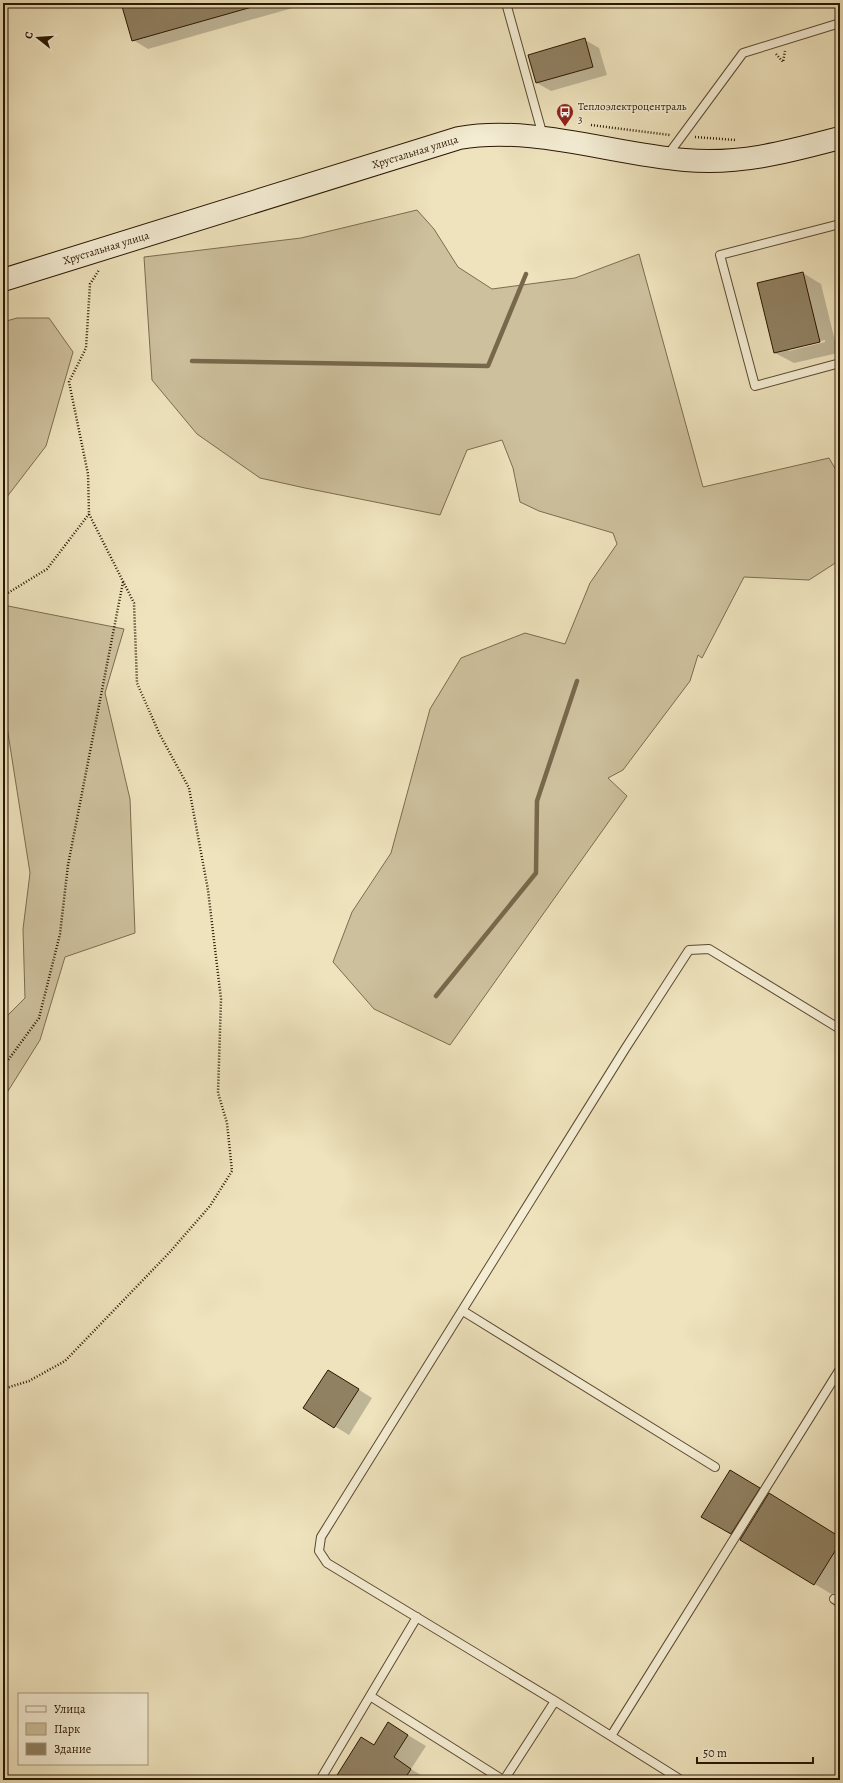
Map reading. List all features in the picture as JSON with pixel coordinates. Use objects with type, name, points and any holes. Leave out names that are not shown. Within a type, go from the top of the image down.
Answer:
[{"type":"street","name":"Хрустальная улица","points":[[3,280],[458,138],[497,135],[544,138],[665,158],[704,161],[744,160],[783,154],[840,138]]},
{"type":"lane","points":[[506,3],[544,138]]},
{"type":"lane","points":[[665,158],[743,53],[840,23]]},
{"type":"lane","points":[[840,224],[720,254],[755,386],[840,363]]},
{"type":"lane","points":[[681,1780],[418,1617],[327,1563],[319,1551],[321,1537],[625,1049],[689,950],[709,949],[840,1029]]},
{"type":"lane","points":[[462,1311],[715,1467]]},
{"type":"lane","points":[[611,1736],[840,1369]]},
{"type":"lane","points":[[320,1780],[418,1617]]},
{"type":"lane","points":[[370,1696],[504,1780],[554,1701]]},
{"type":"path","points":[[3,1389],[29,1381],[65,1361],[169,1253],[210,1206],[232,1172],[227,1124],[218,1093],[221,999],[208,890],[189,788],[159,733],[137,683],[134,604],[89,514],[88,474],[69,382],[86,348],[90,284],[115,244]]},
{"type":"path","points":[[3,596],[47,569],[89,514]]},
{"type":"path","points":[[3,1067],[40,1018],[60,934],[70,858],[123,582]]},
{"type":"green space","points":[[417,210],[434,229],[458,267],[492,289],[575,278],[639,254],[703,487],[829,458],[840,477],[840,560],[809,580],[744,577],[702,658],[698,655],[690,681],[623,770],[608,778],[627,796],[450,1045],[374,1009],[333,962],[352,912],[391,853],[430,709],[461,658],[525,633],[565,644],[590,583],[617,544],[613,533],[539,511],[520,502],[513,468],[502,440],[467,450],[440,515],[260,478],[197,434],[152,380],[144,257],[301,238]]},
{"type":"green space","points":[[17,318],[49,318],[73,352],[46,446],[3,502],[3,322]]},
{"type":"green space","points":[[3,605],[124,629],[105,693],[130,799],[135,933],[65,957],[40,1040],[3,1099],[3,1020],[25,998],[23,929],[30,873],[7,727],[3,725]]},
{"type":"building","points":[[121,3],[251,3],[252,7],[132,41]]},
{"type":"building","points":[[585,38],[593,67],[536,83],[528,55]]},
{"type":"building","points":[[803,272],[820,342],[774,353],[757,283]]},
{"type":"building","points":[[328,1370],[359,1389],[334,1428],[303,1408]]},
{"type":"building","points":[[730,1470],[760,1488],[731,1534],[701,1517]]},
{"type":"building","points":[[769,1493],[840,1537],[840,1543],[814,1585],[740,1540]]},
{"type":"building","points":[[388,1722],[408,1735],[394,1757],[411,1769],[404,1780],[334,1780],[361,1737],[374,1745]]},
{"type":"waterway","points":[[192,361],[488,366],[526,274]]},
{"type":"waterway","points":[[436,996],[536,873],[537,801],[577,681]]},
{"type":"place","name":"Теплоэлектроцентраль 3","points":[[565,127]]}]
